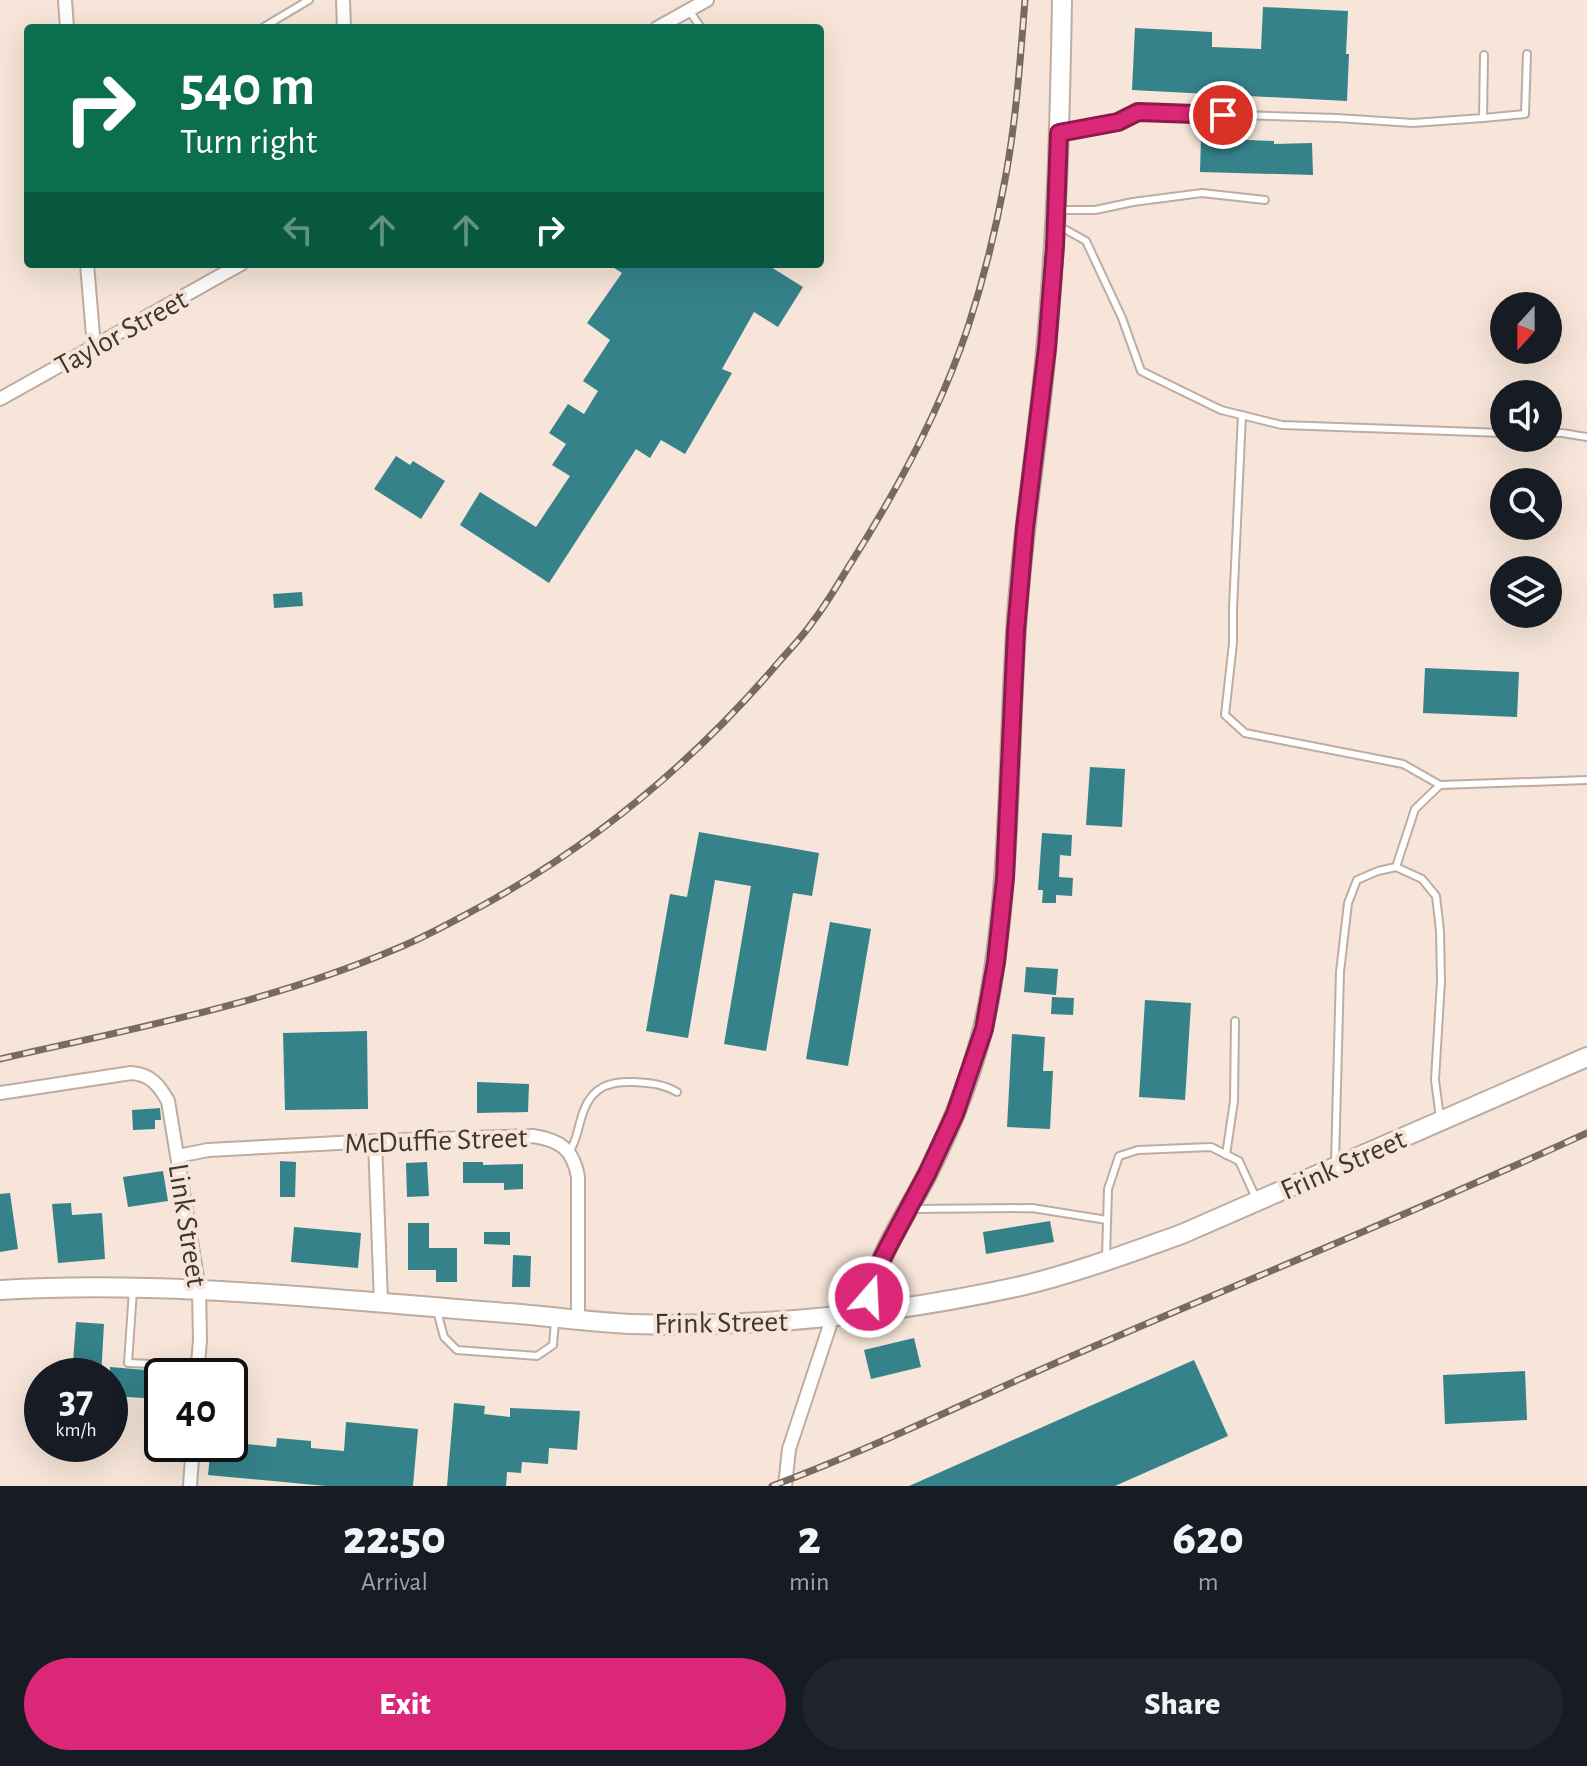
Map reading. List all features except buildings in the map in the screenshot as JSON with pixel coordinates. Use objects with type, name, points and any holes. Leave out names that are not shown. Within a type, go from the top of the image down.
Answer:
[{"type":"main road","points":[[869,1312],[869,1297],[876,1271],[951,1124],[973,1065],[984,1029],[996,962],[1005,878],[1016,631],[1044,378],[1056,218],[1062,0]]},
{"type":"main road","name":"Frink Street","points":[[0,1290],[133,1286],[199,1289],[630,1324],[784,1322],[913,1307],[1023,1285],[1106,1261],[1182,1234],[1587,1057]]},
{"type":"street","points":[[65,0],[67,24]]},
{"type":"street","points":[[343,0],[344,24]]},
{"type":"street","points":[[664,24],[707,0]]},
{"type":"street","points":[[87,268],[94,347]]},
{"type":"street","name":"Taylor Street","points":[[0,399],[234,268]]},
{"type":"street","name":"Link Street","points":[[0,1093],[131,1073],[152,1079],[161,1089],[168,1101],[199,1289],[198,1358]]},
{"type":"street","name":"McDuffie Street","points":[[178,1156],[208,1150],[375,1141],[547,1138],[559,1143],[576,1164],[578,1319]]},
{"type":"street","points":[[375,1141],[381,1302]]},
{"type":"street","points":[[785,1486],[789,1449],[833,1316]]},
{"type":"street","points":[[190,1486],[192,1462]]},
{"type":"lane","points":[[269,24],[309,0]]},
{"type":"lane","points":[[689,10],[698,24]]},
{"type":"lane","points":[[1059,133],[1118,122],[1138,112],[1413,123],[1525,114],[1527,54]]},
{"type":"lane","points":[[1483,118],[1484,55]]},
{"type":"lane","points":[[1056,218],[1133,202],[1202,193],[1265,200]]},
{"type":"lane","points":[[1056,218],[1086,241],[1122,318],[1141,371],[1221,410],[1282,425],[1490,432]]},
{"type":"lane","points":[[1242,415],[1233,643],[1225,715],[1245,733],[1403,764],[1440,785],[1587,780]]},
{"type":"lane","points":[[1562,433],[1587,437]]},
{"type":"lane","points":[[1396,867],[1415,809],[1440,785]]},
{"type":"lane","points":[[1335,1168],[1340,972],[1348,903],[1357,880],[1396,867],[1422,879],[1436,896],[1441,981],[1435,1080],[1440,1122]]},
{"type":"lane","points":[[1226,1155],[1234,1101],[1235,1021]]},
{"type":"lane","points":[[569,1152],[575,1142],[584,1107],[600,1087],[618,1081],[655,1083],[677,1092]]},
{"type":"lane","points":[[1106,1261],[1108,1189],[1119,1156],[1138,1150],[1211,1147],[1239,1161],[1257,1202]]},
{"type":"lane","points":[[909,1209],[1032,1208],[1107,1220]]},
{"type":"lane","points":[[133,1286],[128,1363],[144,1364]]},
{"type":"lane","points":[[437,1307],[444,1337],[457,1350],[537,1356],[553,1345],[555,1317]]},
{"type":"railway","points":[[0,1059],[252,999],[350,967],[418,939],[520,884],[599,831],[672,772],[740,706],[804,633],[867,538],[931,420],[957,358],[988,257],[1008,162],[1025,0]]},
{"type":"railway","points":[[772,1486],[852,1454],[1587,1133]]},
{"type":"route","points":[[869,1297],[876,1271],[955,1114],[984,1029],[996,962],[1005,878],[1016,631],[1047,348],[1059,133],[1118,122],[1138,112],[1223,115]]}]
